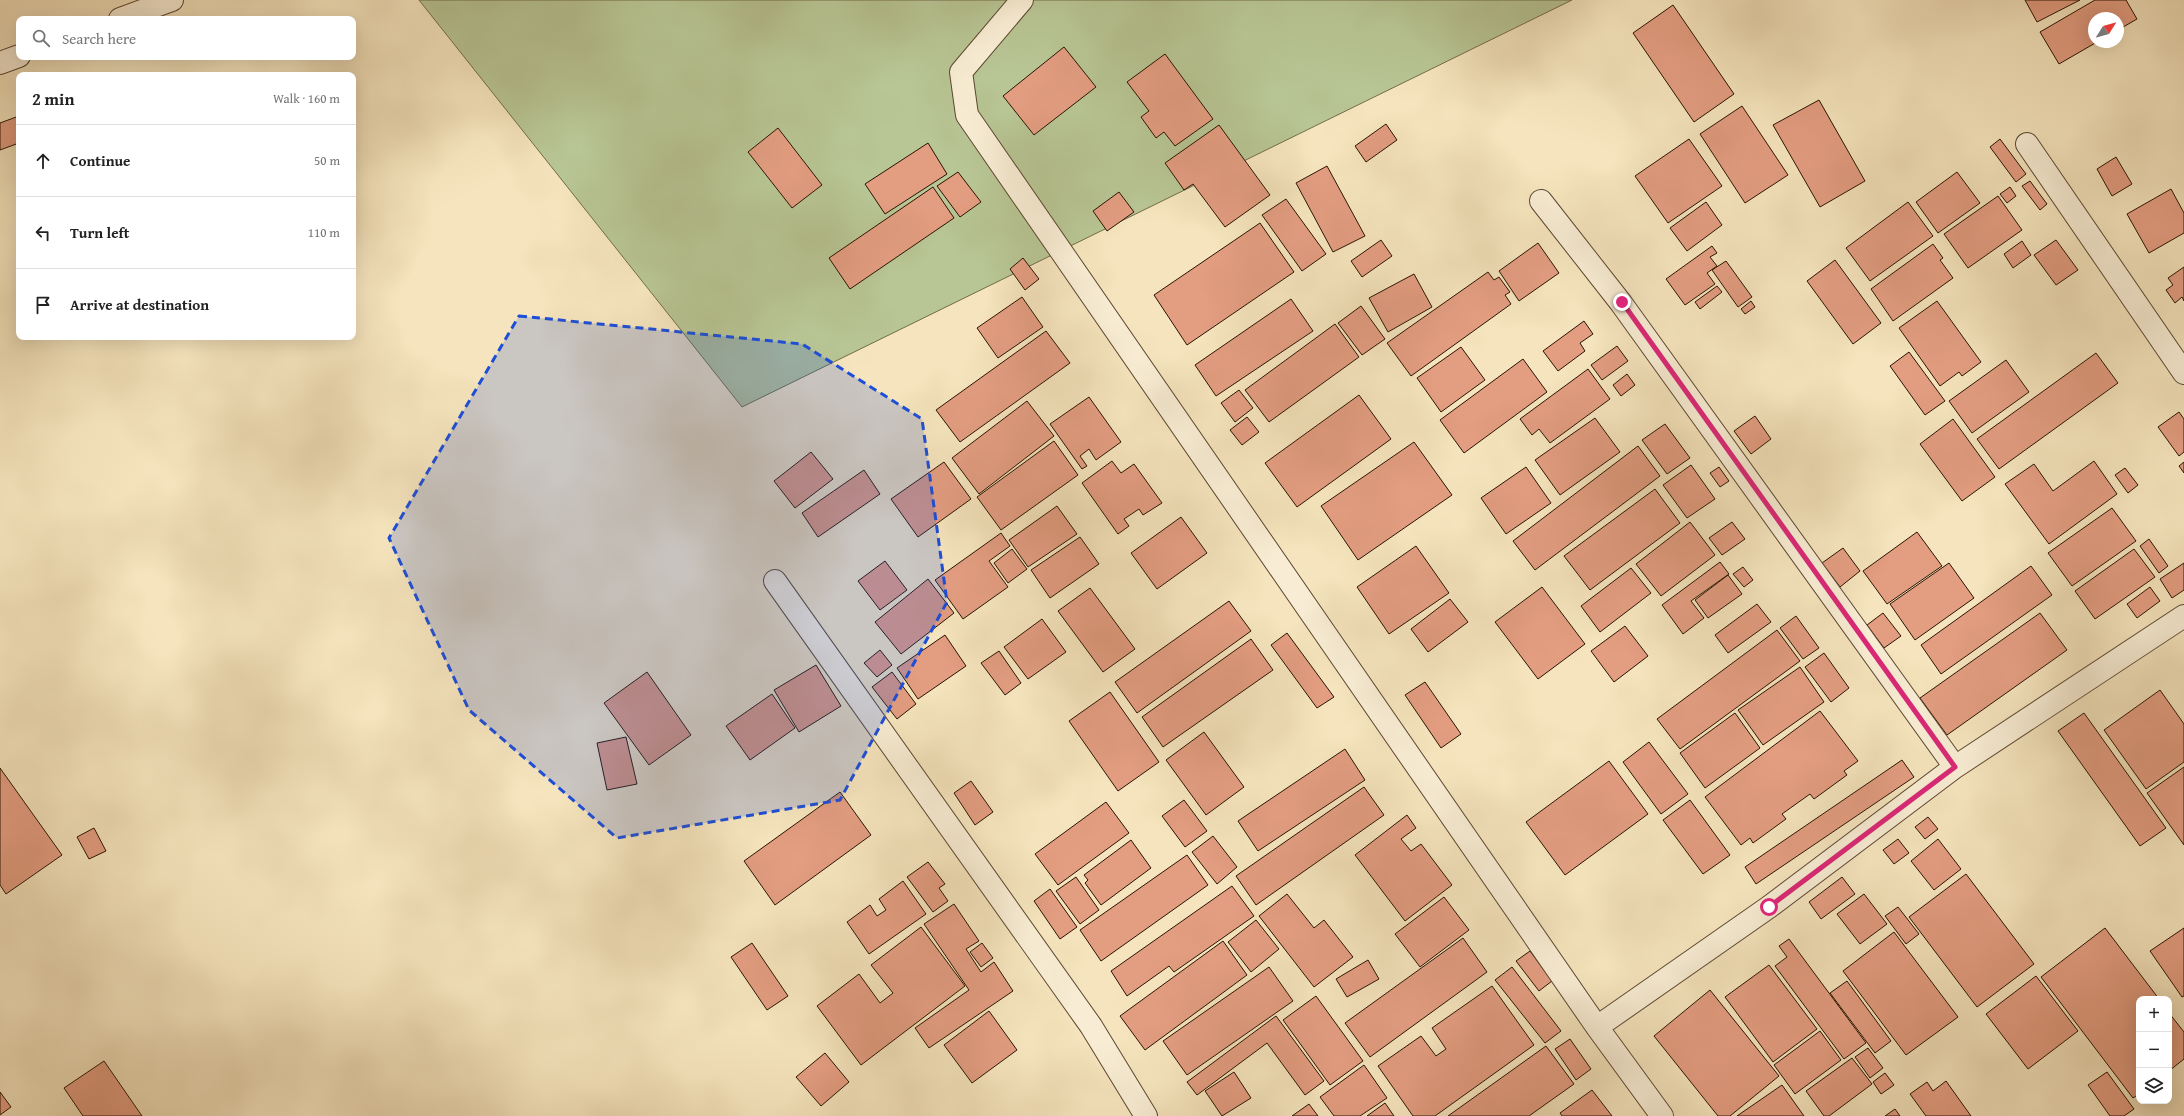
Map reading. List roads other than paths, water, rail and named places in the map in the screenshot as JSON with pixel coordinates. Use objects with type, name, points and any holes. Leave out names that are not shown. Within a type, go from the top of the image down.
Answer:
[{"type":"street","points":[[128,16],[172,0]]},
{"type":"street","points":[[1022,0],[960,72],[967,115],[1597,1028],[1662,1116]]},
{"type":"street","points":[[0,63],[16,57]]},
{"type":"street","points":[[2027,144],[2184,373]]},
{"type":"street","points":[[1541,201],[1622,302],[1955,767]]},
{"type":"street","points":[[775,581],[1087,1020],[1146,1116]]},
{"type":"street","points":[[1597,1028],[1769,907],[1955,767],[2184,616]]}]
